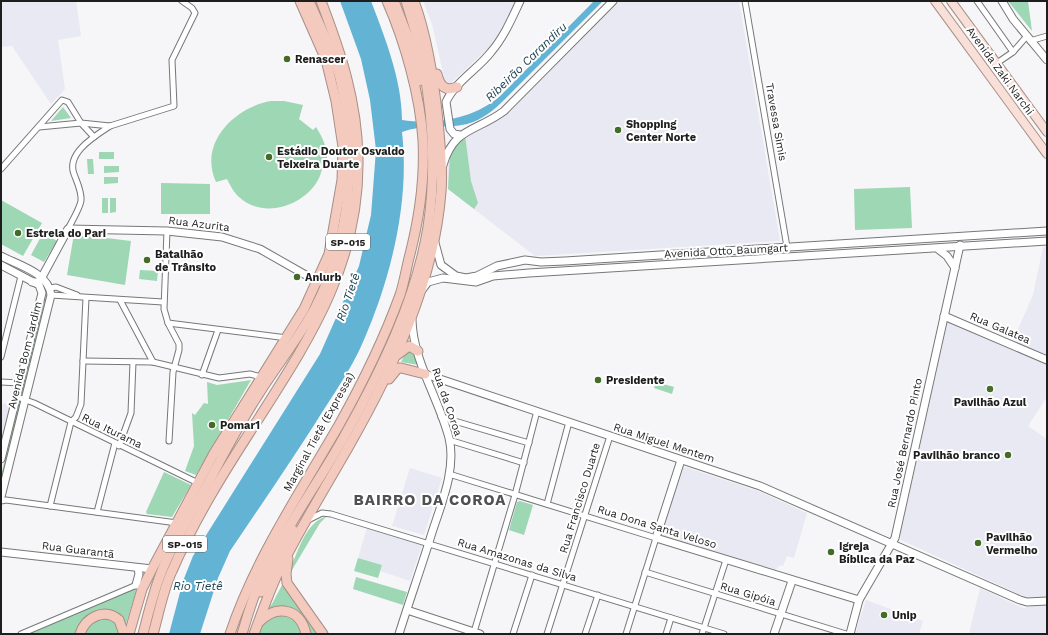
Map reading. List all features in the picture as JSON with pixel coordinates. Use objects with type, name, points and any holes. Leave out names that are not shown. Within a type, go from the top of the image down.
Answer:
[{"type":"highway","points":[[129,634],[146,581],[152,568],[213,455],[304,309],[318,282],[329,254],[343,163],[336,101],[326,60],[300,1]]},
{"type":"highway","points":[[305,1],[312,19],[312,26]]},
{"type":"highway","points":[[143,634],[151,600],[177,539],[238,426],[315,308],[328,277],[338,246],[345,211],[349,179],[349,149],[344,101],[339,77],[310,1]]},
{"type":"highway","name":"SP-015","points":[[153,634],[171,572],[188,537],[232,460],[302,350],[322,313],[341,269],[351,230],[358,180],[357,130],[341,53],[321,1]]},
{"type":"highway","points":[[254,634],[279,571],[318,498],[349,447],[396,356],[412,316],[434,239],[441,197],[441,170],[420,113],[400,35],[387,1]]},
{"type":"highway","points":[[394,1],[405,28],[416,66],[422,100],[420,113]]},
{"type":"highway","points":[[401,1],[415,45],[420,51]]},
{"type":"highway","points":[[406,1],[416,29],[420,51],[428,103],[426,129]]},
{"type":"highway","points":[[242,634],[263,575],[280,542],[344,437],[394,338],[408,301],[428,228],[431,197],[431,143],[437,108],[433,76],[421,23],[414,1]]},
{"type":"highway","points":[[421,23],[427,35],[440,85],[448,89],[457,87]]},
{"type":"highway","name":"Marginal Tietê (Expressa)","points":[[230,634],[255,570],[360,384],[400,294],[414,237],[431,143]]},
{"type":"highway","points":[[396,356],[408,347],[413,347],[418,351]]},
{"type":"highway","points":[[376,396],[398,368],[404,368],[425,374]]},
{"type":"highway","points":[[232,460],[235,445],[272,377],[274,369]]},
{"type":"highway","points":[[248,614],[306,507],[318,498]]},
{"type":"highway","points":[[138,634],[143,611],[163,549]]},
{"type":"highway","points":[[288,554],[286,574],[287,583],[323,634]]},
{"type":"highway","points":[[258,623],[272,612],[286,611],[299,618],[303,623],[306,634]]},
{"type":"highway","points":[[80,634],[85,623],[90,618],[100,615],[115,617],[122,627],[124,634]]},
{"type":"main road","name":"Avenida Zaki Narchi","points":[[935,1],[1047,154]]},
{"type":"main road","name":"Avenida Zaki Narchi","points":[[951,1],[1047,132]]},
{"type":"main road","points":[[994,81],[1000,78],[1003,72]]},
{"type":"main road","points":[[1000,89],[1003,83],[1010,82]]},
{"type":"street","points":[[32,282],[39,282],[68,229],[81,201],[73,171],[73,163],[80,151],[94,137],[110,126],[174,106],[172,60],[195,11],[182,1]]},
{"type":"street","points":[[460,135],[454,134],[450,130],[446,102],[457,87],[499,43],[520,1]]},
{"type":"street","points":[[441,170],[450,145],[460,135],[488,122],[504,110],[613,1]]},
{"type":"street","name":"Travessa Simis","points":[[745,1],[787,247]]},
{"type":"street","points":[[977,1],[1014,52]]},
{"type":"street","points":[[1002,1],[1013,19],[1047,60]]},
{"type":"street","points":[[997,63],[1014,52],[1029,38],[1047,36]]},
{"type":"street","points":[[1,169],[60,102],[65,99],[81,123],[94,137]]},
{"type":"street","points":[[39,127],[81,123],[110,126]]},
{"type":"street","name":"Rua Azurita","points":[[68,229],[167,231],[222,236],[249,245],[318,282]]},
{"type":"street","points":[[167,231],[163,302],[168,323],[179,346],[174,367],[169,441]]},
{"type":"street","name":"Avenida Otto Baumgart","points":[[434,239],[437,255],[441,265],[456,276],[472,278],[496,266],[518,261],[531,260],[541,262],[1047,231]]},
{"type":"street","points":[[960,248],[964,240],[975,236]]},
{"type":"street","points":[[905,240],[908,245],[905,251]]},
{"type":"street","name":"Avenida Otto Baumgart","points":[[417,299],[425,286],[432,280],[447,278],[476,282],[493,276],[532,273],[960,248],[1047,241]]},
{"type":"street","name":"Rua José Bernardo Pinto","points":[[850,634],[860,600],[893,543],[960,248]]},
{"type":"street","points":[[938,249],[947,256],[955,268]]},
{"type":"street","points":[[690,253],[687,259],[690,264]]},
{"type":"street","points":[[681,254],[685,259],[682,265]]},
{"type":"street","points":[[1,256],[42,277],[50,291]]},
{"type":"street","points":[[531,260],[534,267],[532,273]]},
{"type":"street","points":[[518,261],[514,267],[520,274]]},
{"type":"street","points":[[1,266],[40,287],[42,293],[50,291],[85,298],[163,302]]},
{"type":"street","points":[[1,357],[21,276]]},
{"type":"street","name":"Avenida Bom Jardim","points":[[1,497],[26,400],[50,291]]},
{"type":"street","name":"Avenida Bom Jardim","points":[[1,456],[42,293]]},
{"type":"street","points":[[50,506],[71,422],[76,417],[81,404],[85,298]]},
{"type":"street","points":[[120,300],[153,362]]},
{"type":"street","name":"Rua da Coroa","points":[[399,634],[449,474],[450,462],[449,440],[425,374],[413,335],[412,316]]},
{"type":"street","name":"Rua Galatea","points":[[944,316],[1047,360]]},
{"type":"street","points":[[168,323],[287,338]]},
{"type":"street","points":[[202,375],[218,330]]},
{"type":"street","points":[[83,361],[153,362],[219,378],[250,374],[261,377]]},
{"type":"street","points":[[97,512],[117,444],[131,413],[133,362]]},
{"type":"street","name":"Rua Miguel Mentem","points":[[425,374],[760,486],[893,543],[1020,600],[1027,602],[1047,601]]},
{"type":"street","points":[[1,382],[20,383]]},
{"type":"street","name":"Rua Iturama","points":[[17,397],[198,483]]},
{"type":"street","points":[[406,610],[476,633],[537,411]]},
{"type":"street","points":[[441,417],[529,444]]},
{"type":"street","points":[[547,504],[569,422]]},
{"type":"street","name":"Rua Francisco Duarte","points":[[547,634],[610,436]]},
{"type":"street","points":[[449,440],[524,462]]},
{"type":"street","points":[[626,634],[681,460]]},
{"type":"street","name":"Rua Dona Santa Veloso","points":[[449,474],[792,581],[860,600]]},
{"type":"street","points":[[1,501],[6,500],[177,523]]},
{"type":"street","name":"Rua Amazonas da Silva","points":[[306,521],[316,515],[327,513],[724,634]]},
{"type":"street","name":"Rua Guarantã","points":[[1,552],[138,568],[152,568]]},
{"type":"street","points":[[702,634],[726,560]]},
{"type":"street","points":[[136,584],[139,574],[138,568]]},
{"type":"street","name":"Rua Gipóia","points":[[645,572],[846,634]]},
{"type":"street","points":[[513,634],[532,575]]},
{"type":"street","points":[[21,634],[146,581]]},
{"type":"street","points":[[774,634],[792,581]]},
{"type":"street","points":[[585,634],[598,595]]},
{"type":"street","points":[[666,634],[671,618]]},
{"type":"shaded area","points":[[1,1],[76,1],[81,36],[58,40],[65,89],[51,104],[12,46],[1,47]]},
{"type":"shaded area","points":[[423,1],[516,1],[493,44],[450,84],[445,81],[432,24]]},
{"type":"shaded area","name":"Shopping Center Norte","points":[[618,1],[739,1],[780,241],[535,256],[448,189],[447,164],[449,154],[459,140],[503,115]]},
{"type":"shaded area","points":[[1047,246],[1047,397],[1028,426],[1047,439],[1047,596],[1033,599],[1027,598],[901,540],[900,536],[949,315],[1012,343],[1033,295],[1043,247]]},
{"type":"shaded area","points":[[1,403],[10,405],[1,444]]},
{"type":"shaded area","points":[[685,467],[758,491],[807,513],[794,558],[787,556],[783,566],[780,565],[774,571],[662,536],[682,468]]},
{"type":"shaded area","points":[[410,468],[442,478],[424,535],[392,526]]},
{"type":"shaded area","points":[[367,528],[422,545],[410,581],[380,571],[382,565],[358,558]]},
{"type":"shaded area","points":[[980,588],[1023,608],[1047,604],[1047,634],[969,634]]},
{"type":"shaded area","name":"Unip","points":[[866,600],[923,621],[919,634],[855,634]]},
{"type":"green space","points":[[1008,1],[1028,1],[1032,31]]},
{"type":"green space","name":"Estádio Doutor Osvaldo Teixeira Duarte","points":[[271,101],[284,101],[303,105],[299,119],[313,130],[316,127],[325,145],[327,164],[324,163],[318,180],[303,197],[282,207],[270,208],[248,204],[235,193],[227,179],[216,182],[212,168],[212,154],[216,141],[223,129],[233,119],[245,111]]},
{"type":"green space","points":[[63,107],[71,118],[51,121]]},
{"type":"green space","points":[[465,135],[471,181],[478,203],[474,209],[448,189],[450,154],[453,147]]},
{"type":"green space","points":[[99,152],[114,152],[114,159],[99,159]]},
{"type":"green space","points":[[87,159],[93,159],[94,174],[88,174]]},
{"type":"green space","points":[[104,166],[119,166],[119,172],[104,173]]},
{"type":"green space","points":[[104,177],[118,177],[118,183],[104,184]]},
{"type":"green space","points":[[161,183],[210,184],[210,214],[161,214]]},
{"type":"green space","points":[[910,187],[912,228],[855,230],[854,189]]},
{"type":"green space","points":[[102,198],[108,198],[108,213],[102,213]]},
{"type":"green space","points":[[110,198],[116,198],[116,212],[110,213]]},
{"type":"green space","name":"Estrela do Pari","points":[[1,200],[42,223],[23,256],[1,244]]},
{"type":"green space","points":[[43,233],[57,241],[44,262],[31,255]]},
{"type":"green space","points":[[74,234],[131,241],[125,285],[67,275]]},
{"type":"green space","points":[[140,270],[158,271],[157,281],[139,279]]},
{"type":"green space","points":[[46,298],[47,299],[1,484],[1,475]]},
{"type":"green space","points":[[407,350],[414,353],[418,365],[401,362]]},
{"type":"green space","points":[[251,380],[196,475],[185,471],[194,446],[192,413],[195,415],[204,403],[208,404],[207,382],[217,385]]},
{"type":"green space","points":[[656,382],[674,387],[672,394],[654,388]]},
{"type":"green space","points":[[164,472],[191,485],[172,517],[147,514],[146,512]]},
{"type":"green space","points":[[520,501],[533,505],[524,535],[509,530],[517,502]]},
{"type":"green space","points":[[327,516],[320,523],[292,570],[290,569],[308,531],[319,520]]},
{"type":"green space","points":[[358,558],[382,565],[378,578],[354,571]]},
{"type":"green space","points":[[356,577],[407,592],[403,605],[353,589]]},
{"type":"green space","points":[[282,585],[319,634],[259,634],[265,612],[272,604]]},
{"type":"green space","points":[[135,588],[136,591],[125,627],[120,634],[22,634]]},
{"type":"water","name":"Rio Tietê","points":[[340,1],[371,1],[392,59],[399,90],[402,120],[428,122],[441,121],[466,115],[490,104],[500,96],[594,1],[603,1],[504,100],[478,120],[467,124],[426,127],[402,132],[404,158],[403,185],[401,212],[396,239],[382,292],[363,342],[341,383],[230,551],[218,578],[200,634],[169,634],[183,581],[193,556],[320,354],[359,266],[371,215],[376,150],[370,100],[361,59]]},
{"type":"place","name":"Renascer","points":[[287,59]]},
{"type":"place","name":"Shopping Center Norte","points":[[618,130]]},
{"type":"place","name":"Estádio Doutor Osvaldo Teixeira Duarte","points":[[269,157]]},
{"type":"place","name":"Estrela do Pari","points":[[18,233]]},
{"type":"place","name":"Batalhão de Trânsito","points":[[147,260]]},
{"type":"place","name":"Anlurb","points":[[297,277]]},
{"type":"place","name":"Presidente","points":[[598,380]]},
{"type":"place","name":"Pavilhão Azul","points":[[990,389]]},
{"type":"place","name":"Pomar1","points":[[212,425]]},
{"type":"place","name":"Pavilhão branco","points":[[1008,455]]},
{"type":"place","name":"Pavilhão Vermelho","points":[[978,543]]},
{"type":"place","name":"Igreja Bíblica da Paz","points":[[831,552]]},
{"type":"place","name":"Unip","points":[[884,615]]},
{"type":"district","name":"BAIRRO DA COROA","points":[[430,500]]},
{"type":"water label","name":"Ribeirão Carandiru","points":[[526,62]]}]
